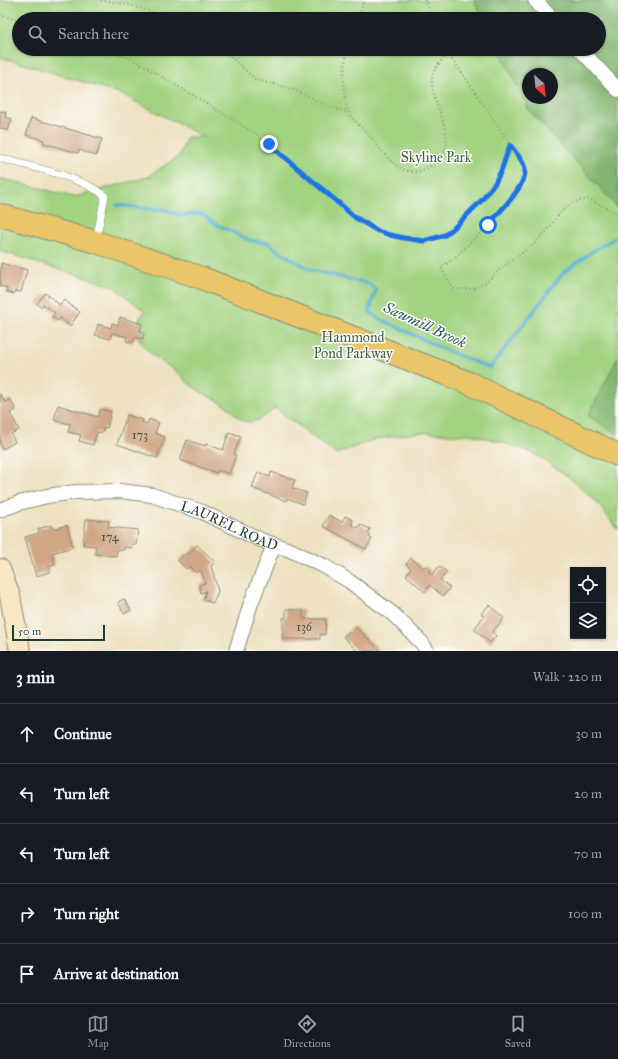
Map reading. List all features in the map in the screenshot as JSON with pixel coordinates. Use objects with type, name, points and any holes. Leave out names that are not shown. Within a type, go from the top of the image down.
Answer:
[{"type":"main road","points":[[0,215],[96,242],[202,278],[469,383],[618,455]]},
{"type":"main road","points":[[0,569],[10,596],[20,651]]},
{"type":"street","points":[[535,0],[546,12]]},
{"type":"street","points":[[586,56],[618,90]]},
{"type":"street","name":"LAUREL ROAD","points":[[0,510],[19,503],[47,496],[76,492],[120,491],[152,495],[202,512],[324,566],[349,581],[393,614],[427,651]]},
{"type":"street","points":[[236,651],[251,603],[274,545]]},
{"type":"lane","points":[[0,158],[68,177],[96,189],[105,196],[96,242]]},
{"type":"path","points":[[101,0],[130,6],[149,12]]},
{"type":"path","points":[[360,12],[364,0]]},
{"type":"path","points":[[426,0],[431,12]]},
{"type":"path","points":[[0,14],[12,18]]},
{"type":"path","points":[[124,56],[148,68],[249,129],[269,144],[356,218],[378,231],[404,238],[424,241],[435,239],[445,235],[455,227],[482,200],[495,183],[510,145]]},
{"type":"path","points":[[230,56],[255,79],[261,82],[288,88],[340,111],[348,112]]},
{"type":"path","points":[[346,56],[343,70],[343,83],[348,112],[394,165],[410,171],[422,170],[428,167],[439,159],[444,149],[446,136],[433,88],[433,79],[434,73],[447,56]]},
{"type":"path","points":[[449,56],[467,80],[525,169],[524,176],[513,196],[488,225],[455,258],[441,268],[454,289],[473,290],[487,282],[501,268],[534,244],[560,214],[573,202],[589,199],[618,214]]},
{"type":"green space","points":[[0,0],[618,0],[618,530],[596,501],[570,478],[538,456],[498,441],[469,434],[458,435],[426,432],[376,439],[336,454],[275,408],[259,420],[248,422],[242,420],[226,406],[192,386],[176,371],[154,356],[142,344],[139,339],[137,328],[140,317],[145,311],[112,286],[0,251],[0,178],[74,197],[151,176],[153,173],[179,156],[187,137],[204,137],[119,93],[0,57]]},
{"type":"green space","points":[[474,0],[618,0],[618,208],[529,110],[526,104],[558,104],[558,68],[522,68],[522,96],[502,56],[606,56],[606,12],[480,12]]},
{"type":"green space","points":[[618,357],[618,434],[588,416]]},
{"type":"building","points":[[0,111],[6,112],[5,117],[12,119],[8,131],[0,128]]},
{"type":"building","points":[[31,118],[102,139],[96,156],[79,150],[78,153],[43,143],[44,140],[26,135]]},
{"type":"building","points":[[1,263],[27,270],[21,292],[15,291],[14,294],[6,292],[7,288],[0,286]]},
{"type":"building","points":[[45,293],[60,305],[64,300],[80,312],[70,326],[60,318],[58,321],[52,317],[55,313],[43,304],[41,307],[37,304]]},
{"type":"building","points":[[120,317],[142,324],[140,331],[144,333],[143,339],[135,337],[133,343],[126,341],[127,337],[112,333],[110,339],[95,335],[98,324],[111,328],[112,323],[118,325]]},
{"type":"building","points":[[0,394],[5,402],[10,399],[16,410],[10,413],[19,430],[11,434],[15,442],[3,449],[0,444]]},
{"type":"building","points":[[58,405],[98,417],[100,409],[111,412],[107,428],[104,427],[102,433],[97,432],[93,445],[79,441],[81,435],[68,432],[70,424],[54,420]]},
{"type":"building","points":[[127,415],[143,420],[142,422],[147,424],[149,419],[159,423],[155,433],[165,437],[157,458],[117,444]]},
{"type":"building","points":[[229,432],[241,436],[234,454],[236,455],[229,474],[218,470],[217,473],[180,460],[187,440],[205,446],[206,444],[223,450]]},
{"type":"building","points":[[258,472],[270,477],[271,472],[295,480],[292,488],[307,493],[303,504],[287,498],[286,501],[252,488]]},
{"type":"building","points":[[329,515],[342,522],[345,516],[353,520],[351,524],[358,528],[360,524],[370,529],[368,533],[370,534],[369,537],[372,539],[366,549],[323,526]]},
{"type":"building","points":[[86,519],[109,521],[108,527],[138,530],[136,545],[132,544],[131,548],[124,547],[124,550],[117,550],[116,556],[95,554],[96,546],[83,545]]},
{"type":"building","points":[[51,525],[53,529],[67,525],[73,547],[52,553],[55,565],[48,567],[50,572],[36,576],[25,537],[39,533],[38,529]]},
{"type":"building","points":[[197,545],[215,562],[211,566],[218,591],[213,603],[203,600],[206,591],[201,593],[199,585],[205,583],[202,573],[199,570],[196,573],[189,566],[187,569],[178,561],[186,553],[188,555]]},
{"type":"building","points":[[411,558],[423,568],[425,566],[431,571],[429,573],[432,575],[439,566],[447,572],[440,580],[450,588],[443,596],[430,585],[425,592],[406,575],[411,569],[406,564]]},
{"type":"building","points":[[124,599],[131,610],[124,614],[118,602]]},
{"type":"building","points":[[489,605],[504,618],[492,632],[496,636],[490,643],[474,629],[484,616],[481,614]]},
{"type":"building","points":[[286,609],[303,610],[303,619],[326,619],[325,635],[320,634],[320,639],[283,639],[283,618],[286,618]]},
{"type":"building","points":[[354,626],[381,651],[357,651],[343,637]]},
{"type":"waterway","name":"Sawmill Brook","points":[[117,205],[157,210],[164,209],[182,216],[202,214],[216,224],[249,240],[269,243],[280,252],[311,270],[370,284],[376,290],[369,311],[376,317],[443,349],[490,368],[563,273],[593,251],[618,236]]},
{"type":"route","points":[[269,144],[348,212],[369,227],[390,235],[424,241],[445,235],[482,200],[495,183],[510,145],[523,164],[525,169],[524,176],[513,196],[488,225]]},
{"type":"park label","name":"Skyline Park","points":[[436,157]]},
{"type":"park label","name":"Hammond Pond Parkway","points":[[353,346]]}]
